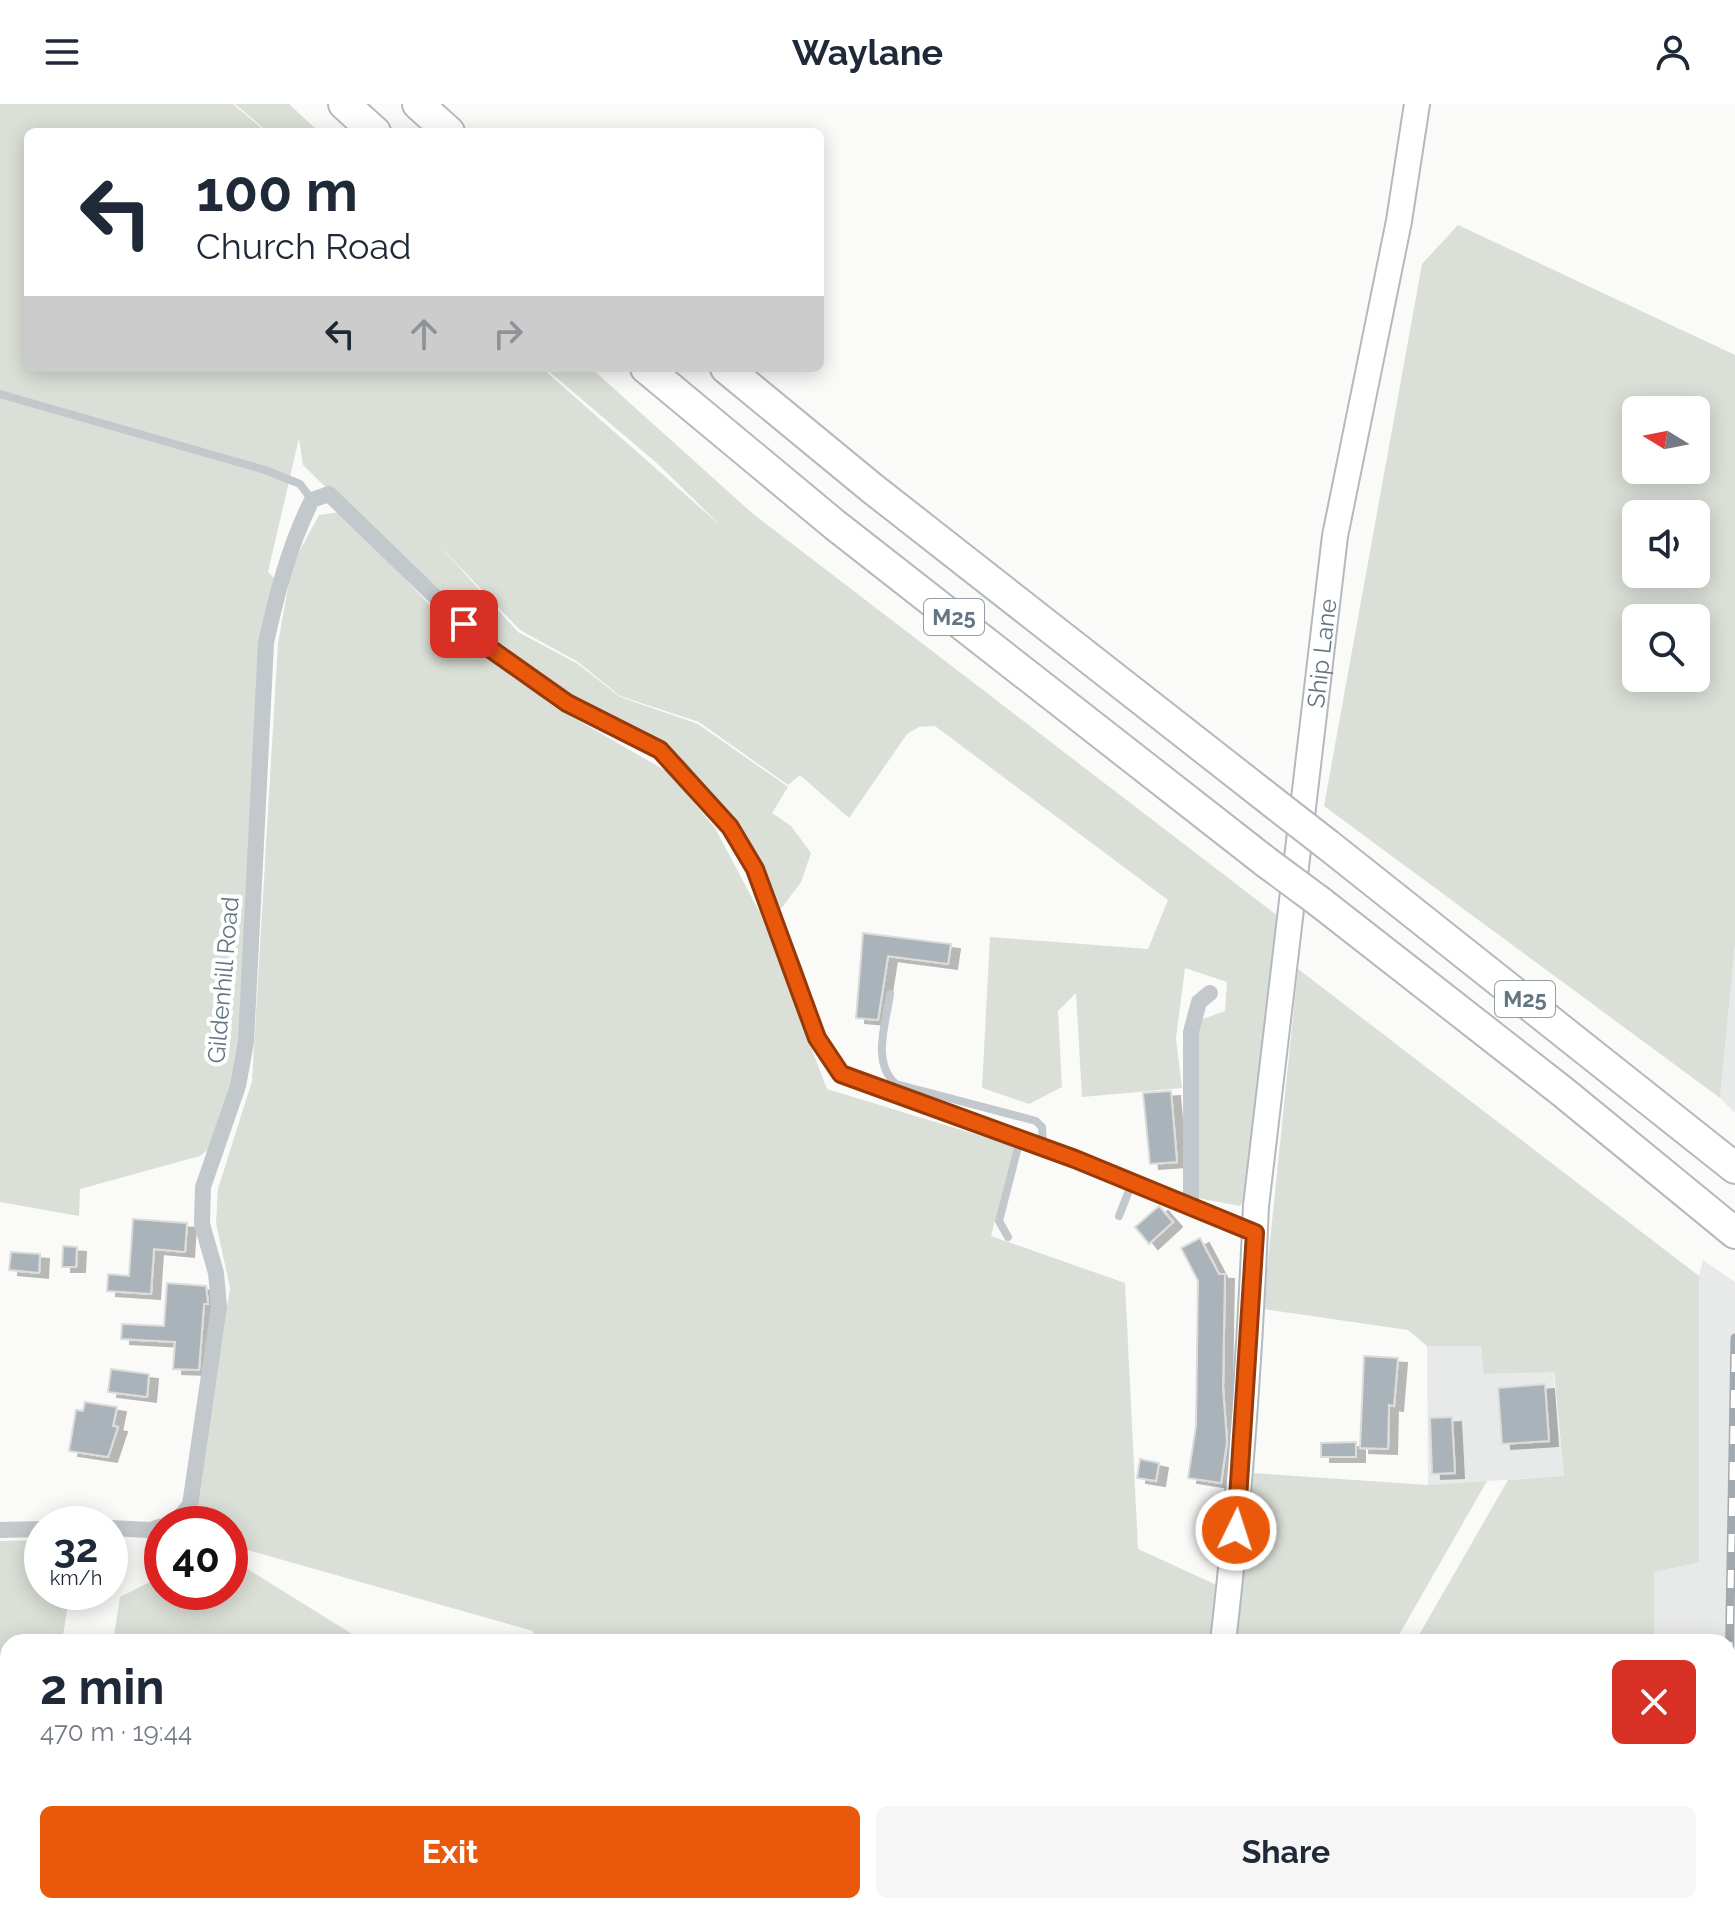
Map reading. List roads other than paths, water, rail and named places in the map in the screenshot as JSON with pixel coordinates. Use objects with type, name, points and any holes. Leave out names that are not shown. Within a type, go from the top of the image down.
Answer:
[{"type":"highway","points":[[344,104],[371,128]]},
{"type":"highway","points":[[418,104],[445,128]]},
{"type":"highway","name":"M25","points":[[651,372],[835,525],[1320,902],[1735,1233]]},
{"type":"highway","name":"M25","points":[[731,372],[873,489],[1727,1162]]},
{"type":"street","name":"Ship Lane","points":[[1224,1634],[1236,1530],[1256,1206],[1335,536],[1399,221],[1417,104]]},
{"type":"street","points":[[312,500],[329,494],[336,497],[485,645],[567,703],[660,750],[680,768],[730,827],[755,869],[817,1038],[841,1074],[1020,1138],[1255,1233]]},
{"type":"street","name":"Gildenhill Road","points":[[189,1506],[219,1307],[216,1273],[202,1224],[203,1187],[238,1086],[246,1042],[266,643],[279,583],[295,534],[312,500]]},
{"type":"street","points":[[1191,1207],[1191,1032],[1199,1002],[1210,993]]},
{"type":"street","points":[[0,1530],[24,1529]]},
{"type":"lane","points":[[0,394],[265,470],[300,484],[312,500]]},
{"type":"lane","points":[[890,994],[881,1064],[896,1084],[1036,1121],[1042,1127],[1043,1147]]},
{"type":"lane","points":[[1008,1237],[999,1221],[1020,1138]]},
{"type":"lane","points":[[1119,1216],[1132,1183]]},
{"type":"railway","points":[[1730,1634],[1735,1338]]}]
